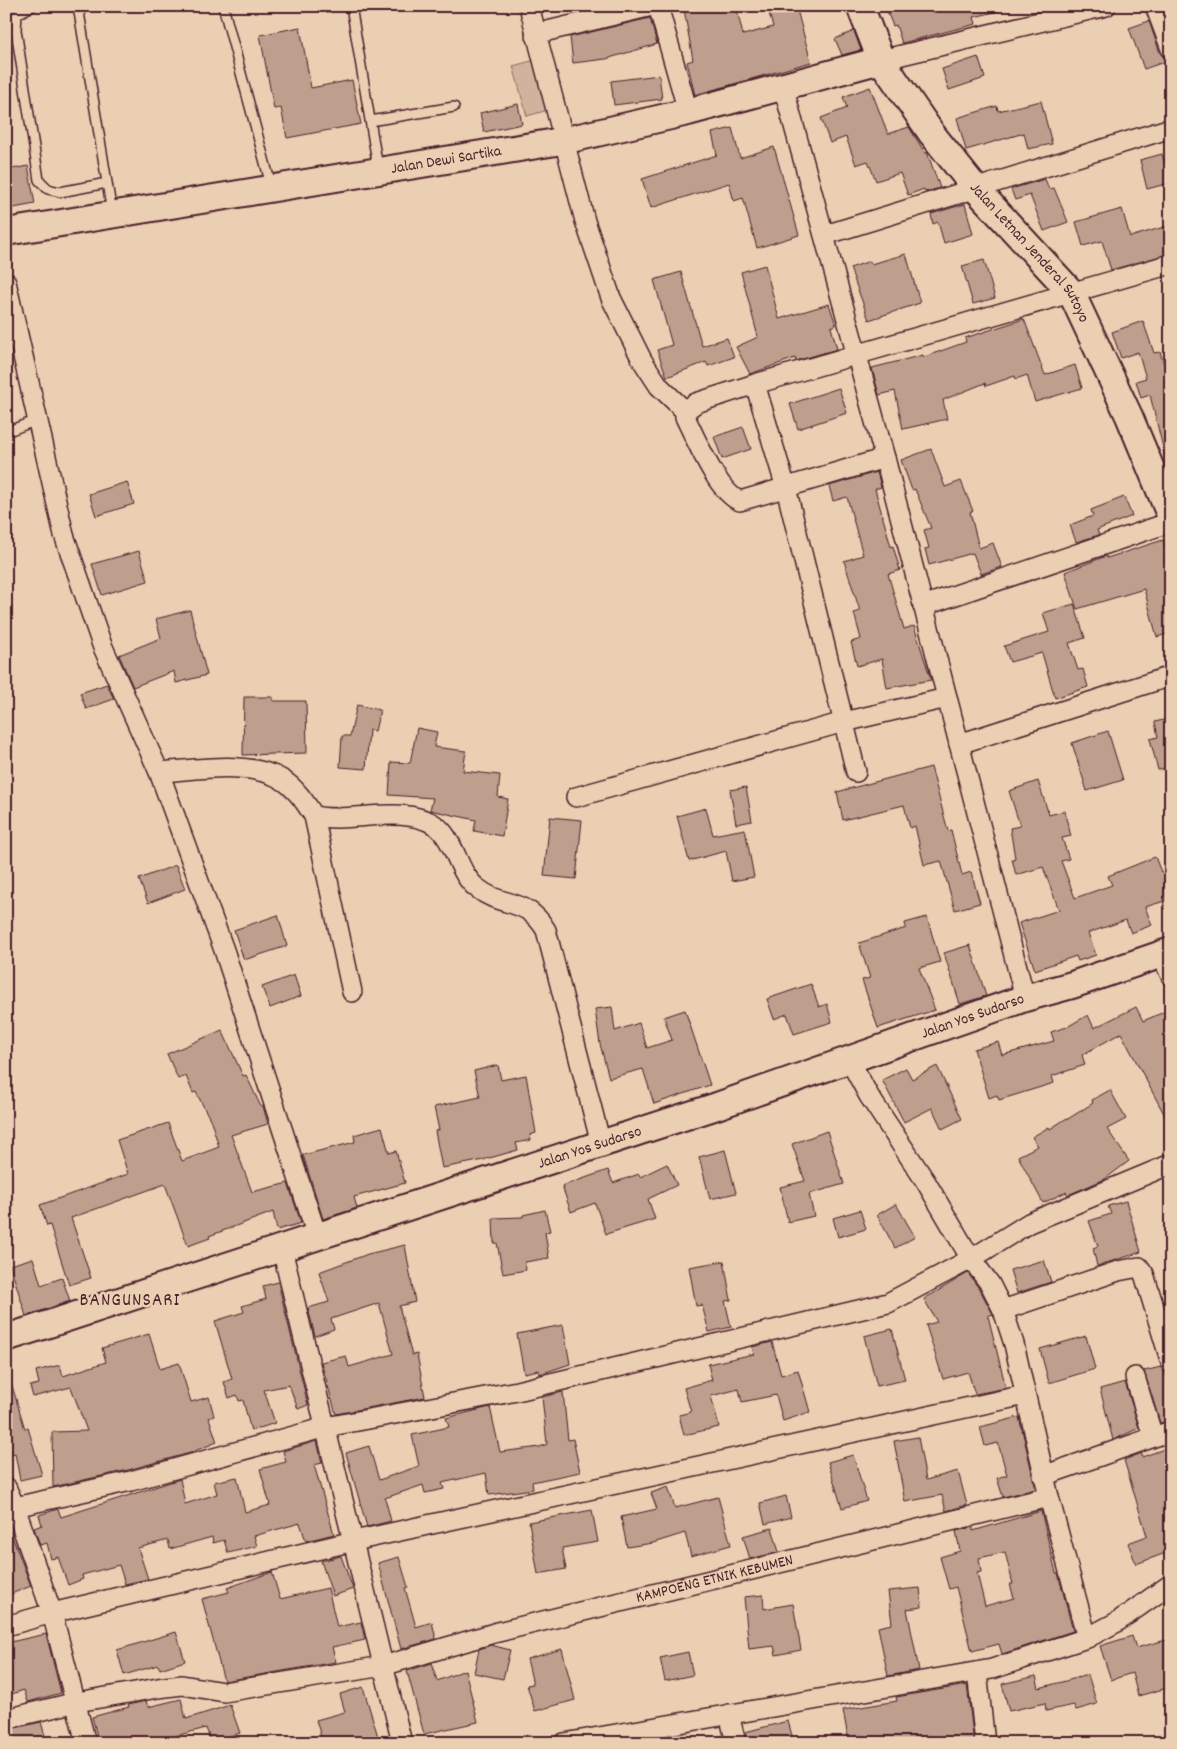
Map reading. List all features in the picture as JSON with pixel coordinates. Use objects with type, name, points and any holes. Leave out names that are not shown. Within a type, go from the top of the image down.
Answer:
[{"type":"street","points":[[529,6],[584,222],[611,298],[626,331],[655,380],[685,411],[685,417],[702,452],[727,493],[740,501],[885,458]]},
{"type":"street","points":[[535,34],[652,6]]},
{"type":"street","points":[[658,6],[688,112]]},
{"type":"street","name":"Jalan Letnan Jenderal Sutoyo","points":[[860,6],[881,60],[932,134],[976,189],[1071,292],[1129,416],[1171,517]]},
{"type":"street","points":[[881,60],[1106,6]]},
{"type":"street","points":[[1154,6],[1171,49]]},
{"type":"street","name":"Jalan Dewi Sartika","points":[[6,232],[562,141],[688,112],[881,60]]},
{"type":"street","points":[[783,86],[885,458],[1025,998]]},
{"type":"street","points":[[825,235],[1171,128]]},
{"type":"street","points":[[685,411],[696,403],[755,384],[1171,264]]},
{"type":"street","points":[[6,282],[64,535],[102,645],[159,772],[224,950],[317,1236]]},
{"type":"street","points":[[755,384],[786,488],[856,772]]},
{"type":"street","points":[[923,606],[1171,522]]},
{"type":"street","points":[[959,744],[1171,676]]},
{"type":"street","points":[[576,797],[844,722],[947,698]]},
{"type":"street","points":[[159,772],[241,768],[272,774],[289,785],[314,816],[352,992]]},
{"type":"street","points":[[314,816],[336,819],[403,816],[420,819],[435,825],[446,836],[470,881],[476,888],[487,895],[529,910],[539,918],[546,930],[554,954],[601,1144]]},
{"type":"street","name":"Jalan Yos Sudarso","points":[[6,1338],[282,1249],[850,1061],[1025,998],[1167,960]]},
{"type":"street","points":[[850,1061],[869,1096],[926,1182],[971,1259],[985,1277],[1003,1310],[1014,1344],[1048,1498],[1087,1638]]},
{"type":"street","points":[[15,1507],[131,1481],[326,1427],[517,1391],[868,1309],[906,1296],[1029,1223],[1171,1164]]},
{"type":"street","points":[[282,1249],[402,1743]]},
{"type":"street","points":[[1003,1310],[1118,1271],[1139,1267],[1144,1274],[1171,1363]]},
{"type":"street","points":[[1043,1476],[1162,1434],[1134,1377]]},
{"type":"street","points":[[6,1626],[52,1613],[354,1541],[1024,1395]]},
{"type":"street","points":[[6,1487],[15,1507],[52,1613],[77,1702],[86,1743]]},
{"type":"street","name":"KAMPOENG ETNIK KEBUMEN","points":[[6,1719],[77,1702],[182,1686],[224,1692],[383,1666],[494,1632],[1048,1498]]},
{"type":"street","points":[[564,1743],[992,1669],[1087,1638],[1117,1622],[1171,1584]]},
{"type":"street","points":[[977,1672],[985,1743]]},
{"type":"street","points":[[730,1714],[736,1743]]},
{"type":"lane","points":[[32,6],[18,14],[16,30],[39,180],[48,189],[60,192],[107,183]]},
{"type":"lane","points":[[78,6],[112,214]]},
{"type":"lane","points":[[223,6],[272,188]]},
{"type":"lane","points":[[351,6],[378,171]]},
{"type":"lane","points":[[370,120],[454,107]]},
{"type":"lane","points":[[6,432],[37,420]]},
{"type":"shaded area","points":[[535,60],[548,110],[527,116],[513,66]]},
{"type":"building","points":[[700,6],[736,6],[743,35],[773,27],[767,6],[796,6],[811,62],[695,95],[687,62],[693,60],[684,9]]},
{"type":"building","points":[[893,6],[998,6],[999,11],[974,17],[976,24],[902,43],[896,25],[893,26],[886,9]]},
{"type":"building","points":[[650,18],[657,44],[606,59],[573,63],[570,37]]},
{"type":"building","points":[[1149,21],[1160,53],[1167,61],[1144,69],[1129,28]]},
{"type":"building","points":[[300,27],[311,88],[352,80],[361,124],[287,138],[281,108],[274,109],[260,35]]},
{"type":"building","points":[[854,31],[861,50],[842,55],[835,39]]},
{"type":"building","points":[[978,57],[985,78],[949,90],[942,69]]},
{"type":"building","points":[[659,75],[662,99],[614,105],[611,81]]},
{"type":"building","points":[[870,87],[888,134],[909,127],[925,153],[927,152],[940,188],[925,192],[924,189],[908,195],[900,173],[876,181],[868,161],[856,165],[846,137],[830,143],[821,118],[847,108],[843,97]]},
{"type":"building","points":[[1041,101],[1052,144],[1028,149],[1024,133],[966,150],[957,118],[997,106],[998,111]]},
{"type":"building","points":[[518,104],[522,124],[484,132],[480,113]]},
{"type":"building","points":[[732,128],[740,158],[774,147],[799,235],[757,248],[743,198],[734,201],[729,183],[651,208],[642,179],[717,155],[712,133]]},
{"type":"building","points":[[1162,154],[1170,183],[1147,189],[1140,160]]},
{"type":"building","points":[[28,166],[35,204],[8,209],[6,170]]},
{"type":"building","points":[[1045,179],[1049,189],[1054,188],[1068,222],[1044,231],[1030,195],[1015,200],[1011,189]]},
{"type":"building","points":[[965,204],[973,234],[944,243],[938,222],[933,224],[931,214]]},
{"type":"building","points":[[1122,209],[1130,237],[1171,225],[1171,253],[1111,270],[1102,241],[1083,246],[1076,222]]},
{"type":"building","points":[[906,254],[920,303],[869,320],[850,268],[870,261],[871,264]]},
{"type":"building","points":[[984,260],[995,298],[973,304],[962,266]]},
{"type":"building","points":[[765,265],[779,319],[829,304],[836,325],[831,327],[837,349],[796,361],[795,358],[750,374],[736,347],[758,337],[741,272]]},
{"type":"building","points":[[681,272],[702,346],[727,338],[734,357],[708,366],[706,362],[667,377],[657,350],[672,345],[654,280]]},
{"type":"building","points":[[1024,319],[1045,375],[1075,365],[1082,388],[1035,402],[1027,375],[1016,379],[1015,376],[986,386],[985,383],[943,400],[947,419],[903,429],[895,391],[879,395],[872,368],[923,355],[924,357],[966,342],[965,338]]},
{"type":"building","points":[[1143,321],[1154,353],[1160,352],[1171,385],[1171,459],[1166,460],[1150,395],[1141,398],[1136,381],[1146,378],[1138,352],[1121,358],[1112,332]]},
{"type":"building","points":[[839,388],[847,413],[798,429],[790,404]]},
{"type":"building","points":[[743,427],[751,449],[722,459],[714,437]]},
{"type":"building","points":[[931,449],[945,487],[961,481],[973,511],[970,512],[979,548],[993,543],[1002,567],[981,574],[973,553],[929,565],[925,549],[929,548],[924,530],[931,528],[915,489],[912,490],[901,460]]},
{"type":"building","points":[[877,472],[881,487],[875,489],[891,547],[893,546],[900,570],[888,574],[904,629],[914,626],[931,680],[887,688],[882,659],[857,666],[851,642],[861,639],[854,613],[860,611],[844,561],[863,555],[847,497],[833,501],[829,486]]},
{"type":"building","points":[[127,482],[134,504],[96,516],[89,494]]},
{"type":"building","points":[[1124,497],[1132,516],[1097,530],[1099,535],[1076,542],[1070,525],[1093,516],[1091,510]]},
{"type":"building","points":[[1163,540],[1171,565],[1171,633],[1157,637],[1144,589],[1077,609],[1065,572],[1106,556],[1107,558]]},
{"type":"building","points":[[139,551],[148,581],[102,595],[92,564]]},
{"type":"building","points":[[1074,604],[1085,638],[1069,643],[1078,670],[1083,669],[1088,687],[1055,698],[1042,653],[1010,662],[1004,646],[1049,632],[1043,613]]},
{"type":"building","points":[[190,610],[207,675],[176,683],[174,671],[133,687],[119,655],[161,638],[156,619]]},
{"type":"building","points":[[107,684],[114,699],[86,709],[80,693]]},
{"type":"building","points":[[244,697],[273,697],[273,701],[306,701],[307,753],[243,755]]},
{"type":"building","points":[[357,705],[380,710],[375,731],[369,730],[366,769],[340,767],[342,736],[350,736]]},
{"type":"building","points":[[1171,718],[1171,768],[1158,770],[1150,739],[1158,737],[1155,722]]},
{"type":"building","points":[[417,728],[437,732],[434,747],[466,751],[463,771],[500,775],[498,797],[508,799],[502,836],[474,831],[476,820],[430,810],[433,798],[389,795],[391,762],[410,763]]},
{"type":"building","points":[[1108,731],[1123,780],[1087,791],[1072,743]]},
{"type":"building","points":[[931,767],[948,831],[951,830],[962,875],[971,872],[980,903],[955,910],[941,861],[924,865],[915,826],[910,828],[904,805],[843,820],[837,792]]},
{"type":"building","points":[[1038,781],[1049,815],[1064,811],[1071,836],[1062,838],[1069,859],[1061,861],[1075,898],[1112,885],[1108,876],[1155,857],[1161,872],[1171,869],[1171,899],[1145,907],[1152,925],[1131,933],[1126,920],[1088,933],[1096,955],[1078,961],[1076,956],[1035,970],[1019,923],[1059,910],[1043,867],[1016,875],[1012,859],[1015,858],[1010,828],[1020,826],[1009,791]]},
{"type":"building","points":[[746,787],[752,821],[736,824],[730,790]]},
{"type":"building","points":[[706,808],[713,835],[745,829],[754,877],[732,881],[726,851],[689,861],[677,816]]},
{"type":"building","points":[[550,817],[582,820],[576,879],[544,876]]},
{"type":"building","points":[[176,865],[185,889],[148,903],[139,879]]},
{"type":"building","points":[[278,915],[287,946],[244,960],[234,930]]},
{"type":"building","points":[[927,917],[940,962],[919,968],[935,1010],[878,1028],[862,980],[870,978],[859,943],[906,928],[905,923]]},
{"type":"building","points":[[970,945],[986,996],[960,1004],[944,953]]},
{"type":"building","points":[[294,975],[301,996],[270,1008],[262,987]]},
{"type":"building","points":[[811,984],[819,1007],[827,1004],[832,1022],[794,1034],[787,1014],[774,1019],[767,999]]},
{"type":"building","points":[[612,1007],[615,1031],[639,1023],[647,1048],[672,1040],[664,1017],[685,1010],[710,1085],[654,1104],[643,1069],[609,1078],[600,1044],[595,1009]]},
{"type":"building","points":[[1136,1007],[1143,1021],[1171,1009],[1171,1127],[1121,1033],[1082,1055],[1085,1065],[1052,1076],[1054,1083],[999,1100],[997,1095],[989,1098],[974,1049],[998,1042],[1002,1055],[1054,1041],[1051,1032],[1067,1027],[1088,1015],[1094,1028]]},
{"type":"building","points":[[222,1030],[243,1076],[246,1075],[261,1107],[263,1106],[268,1124],[231,1135],[252,1192],[288,1183],[301,1223],[277,1230],[273,1212],[188,1246],[165,1184],[71,1218],[91,1278],[69,1285],[50,1225],[47,1226],[40,1205],[128,1174],[117,1140],[168,1123],[182,1161],[219,1147],[211,1121],[196,1092],[193,1093],[186,1076],[178,1079],[167,1054]]},
{"type":"building","points":[[498,1065],[501,1080],[526,1075],[536,1133],[530,1135],[531,1140],[516,1143],[518,1150],[479,1161],[442,1168],[435,1131],[439,1130],[434,1107],[480,1097],[474,1071]]},
{"type":"building","points":[[937,1066],[962,1119],[942,1129],[932,1108],[904,1122],[882,1080],[906,1068],[912,1079]]},
{"type":"building","points":[[1110,1090],[1126,1119],[1107,1129],[1129,1161],[1105,1179],[1068,1195],[1066,1192],[1043,1203],[1018,1156],[1038,1146],[1032,1137],[1068,1119],[1093,1103],[1092,1100]]},
{"type":"building","points":[[382,1127],[389,1153],[396,1151],[405,1183],[354,1197],[357,1208],[323,1219],[303,1155],[355,1142],[354,1135]]},
{"type":"building","points":[[827,1131],[844,1184],[809,1194],[814,1216],[788,1222],[780,1187],[805,1181],[792,1144]]},
{"type":"building","points":[[725,1150],[736,1193],[710,1199],[699,1157]]},
{"type":"building","points":[[667,1164],[677,1185],[648,1199],[655,1219],[606,1234],[595,1203],[571,1212],[562,1186],[608,1170],[613,1183],[639,1174],[640,1177]]},
{"type":"building","points":[[1126,1201],[1141,1252],[1097,1266],[1093,1248],[1098,1246],[1089,1221],[1111,1214],[1108,1206]]},
{"type":"building","points":[[896,1204],[915,1237],[895,1248],[877,1215]]},
{"type":"building","points":[[545,1210],[550,1231],[545,1232],[549,1258],[525,1262],[526,1270],[503,1274],[497,1243],[494,1243],[493,1218],[523,1217],[523,1215]]},
{"type":"building","points":[[860,1210],[866,1229],[838,1237],[833,1218]]},
{"type":"building","points":[[405,1245],[415,1302],[399,1306],[412,1355],[417,1354],[425,1397],[336,1414],[321,1362],[346,1356],[349,1367],[393,1354],[379,1303],[331,1319],[334,1329],[315,1336],[308,1308],[329,1302],[319,1272],[368,1254]]},
{"type":"building","points":[[33,1258],[41,1285],[62,1278],[70,1301],[26,1316],[10,1265]]},
{"type":"building","points":[[1044,1260],[1051,1282],[1017,1293],[1010,1270]]},
{"type":"building","points":[[724,1261],[731,1300],[725,1301],[731,1327],[709,1332],[702,1305],[696,1306],[689,1267]]},
{"type":"building","points":[[968,1273],[993,1314],[988,1316],[1006,1388],[975,1394],[968,1372],[943,1379],[926,1325],[937,1322],[924,1299]]},
{"type":"building","points":[[278,1282],[308,1405],[298,1409],[289,1385],[264,1390],[275,1423],[251,1431],[243,1400],[239,1401],[237,1395],[229,1398],[224,1382],[232,1379],[215,1321],[244,1312],[242,1306],[266,1299],[263,1286]]},
{"type":"building","points":[[563,1325],[570,1364],[540,1374],[539,1370],[524,1373],[517,1334]]},
{"type":"building","points":[[892,1329],[905,1380],[877,1386],[864,1336]]},
{"type":"building","points":[[149,1334],[160,1369],[179,1363],[191,1402],[209,1397],[214,1416],[209,1418],[217,1442],[190,1453],[128,1470],[53,1487],[52,1432],[87,1431],[71,1387],[33,1397],[30,1386],[39,1384],[36,1371],[60,1365],[63,1376],[106,1362],[102,1348]]},
{"type":"building","points":[[1086,1336],[1095,1369],[1049,1383],[1040,1349]]},
{"type":"building","points":[[772,1342],[781,1375],[798,1370],[810,1412],[783,1421],[776,1395],[742,1402],[739,1389],[711,1396],[719,1427],[684,1435],[679,1415],[691,1412],[684,1388],[712,1380],[708,1364],[754,1354],[752,1347]]},
{"type":"building","points":[[1161,1367],[1165,1372],[1171,1396],[1171,1420],[1160,1423],[1144,1371]]},
{"type":"building","points":[[10,1379],[25,1429],[28,1428],[42,1475],[20,1480],[15,1453],[6,1456],[6,1380]]},
{"type":"building","points":[[1125,1382],[1139,1428],[1113,1440],[1100,1389]]},
{"type":"building","points":[[563,1392],[568,1440],[573,1439],[580,1472],[532,1482],[533,1489],[489,1495],[486,1473],[442,1483],[444,1489],[425,1493],[423,1485],[385,1498],[391,1521],[367,1527],[346,1453],[369,1446],[379,1480],[419,1466],[412,1435],[449,1427],[446,1418],[490,1407],[500,1452],[540,1447],[547,1444],[542,1397]]},
{"type":"building","points":[[1019,1417],[1036,1489],[1003,1497],[997,1478],[1007,1475],[998,1443],[985,1446],[980,1427]]},
{"type":"building","points":[[918,1437],[926,1480],[958,1471],[967,1505],[946,1511],[942,1495],[905,1502],[894,1441]]},
{"type":"building","points":[[317,1441],[322,1463],[314,1465],[334,1534],[306,1541],[300,1523],[254,1536],[257,1546],[228,1553],[224,1540],[213,1543],[212,1537],[170,1549],[168,1540],[138,1548],[148,1579],[125,1584],[119,1565],[82,1575],[83,1579],[68,1585],[58,1557],[51,1559],[47,1543],[40,1545],[34,1528],[42,1525],[39,1515],[58,1509],[61,1517],[180,1479],[185,1504],[217,1494],[214,1482],[237,1477],[245,1512],[270,1505],[260,1469],[286,1462],[283,1451]]},
{"type":"building","points":[[1167,1448],[1171,1460],[1171,1551],[1136,1564],[1128,1543],[1147,1536],[1124,1460],[1142,1453],[1142,1457]]},
{"type":"building","points":[[853,1455],[867,1501],[842,1508],[828,1462]]},
{"type":"building","points":[[668,1487],[675,1508],[718,1497],[731,1545],[691,1556],[685,1533],[653,1543],[627,1547],[621,1517],[657,1509],[651,1493]]},
{"type":"building","points":[[786,1496],[791,1517],[765,1524],[760,1503]]},
{"type":"building","points":[[592,1510],[598,1542],[562,1548],[566,1569],[538,1574],[529,1522]]},
{"type":"building","points":[[1041,1511],[1073,1631],[1002,1654],[999,1644],[972,1651],[956,1587],[949,1589],[940,1557],[960,1551],[956,1531],[973,1527],[973,1531]],"holes":[[[1005,1552],[1013,1584],[1010,1584],[1014,1598],[985,1606],[977,1573],[981,1572],[979,1558]]]},
{"type":"building","points":[[6,1520],[31,1586],[6,1596]]},
{"type":"building","points":[[772,1528],[779,1552],[750,1559],[743,1536]]},
{"type":"building","points":[[341,1556],[353,1589],[333,1596],[321,1561]]},
{"type":"building","points":[[399,1557],[408,1587],[405,1588],[416,1627],[432,1622],[436,1639],[401,1649],[378,1563]]},
{"type":"building","points":[[272,1572],[280,1599],[328,1588],[337,1627],[361,1622],[365,1640],[332,1647],[336,1662],[224,1681],[202,1599],[229,1592],[227,1588]]},
{"type":"building","points":[[920,1588],[922,1607],[907,1609],[919,1670],[888,1676],[878,1627],[892,1624],[888,1591]]},
{"type":"building","points":[[763,1595],[764,1609],[793,1604],[801,1650],[776,1655],[774,1646],[749,1649],[744,1597]]},
{"type":"building","points":[[176,1632],[185,1661],[160,1669],[158,1665],[124,1675],[117,1650]]},
{"type":"building","points":[[46,1634],[61,1693],[28,1702],[24,1690],[6,1696],[6,1643]]},
{"type":"building","points":[[1132,1636],[1136,1648],[1166,1640],[1171,1655],[1171,1687],[1138,1696],[1132,1673],[1111,1680],[1100,1646]]},
{"type":"building","points":[[491,1645],[510,1650],[503,1679],[474,1673],[479,1649]]},
{"type":"building","points":[[562,1649],[575,1700],[535,1711],[527,1685],[533,1684],[527,1659]]},
{"type":"building","points":[[688,1652],[693,1675],[665,1681],[660,1658]]},
{"type":"building","points":[[432,1663],[437,1681],[465,1670],[478,1722],[424,1734],[407,1671]]},
{"type":"building","points":[[1088,1675],[1097,1704],[1076,1710],[1074,1705],[1046,1711],[1045,1703],[1009,1711],[1002,1684],[1036,1676],[1039,1688]]},
{"type":"building","points":[[967,1685],[974,1743],[849,1743],[843,1710],[897,1701],[896,1697]]},
{"type":"building","points":[[363,1687],[380,1743],[323,1743],[316,1720],[345,1712],[340,1694]]},
{"type":"building","points":[[181,1699],[186,1719],[230,1705],[240,1733],[211,1742],[206,1728],[148,1743],[99,1743],[92,1717],[146,1701],[148,1707]]},
{"type":"building","points":[[788,1721],[794,1743],[747,1743],[745,1732]]},
{"type":"building","points":[[41,1722],[47,1743],[6,1743],[6,1730]]},
{"type":"district","name":"BANGUNSARI","points":[[130,1301]]}]
